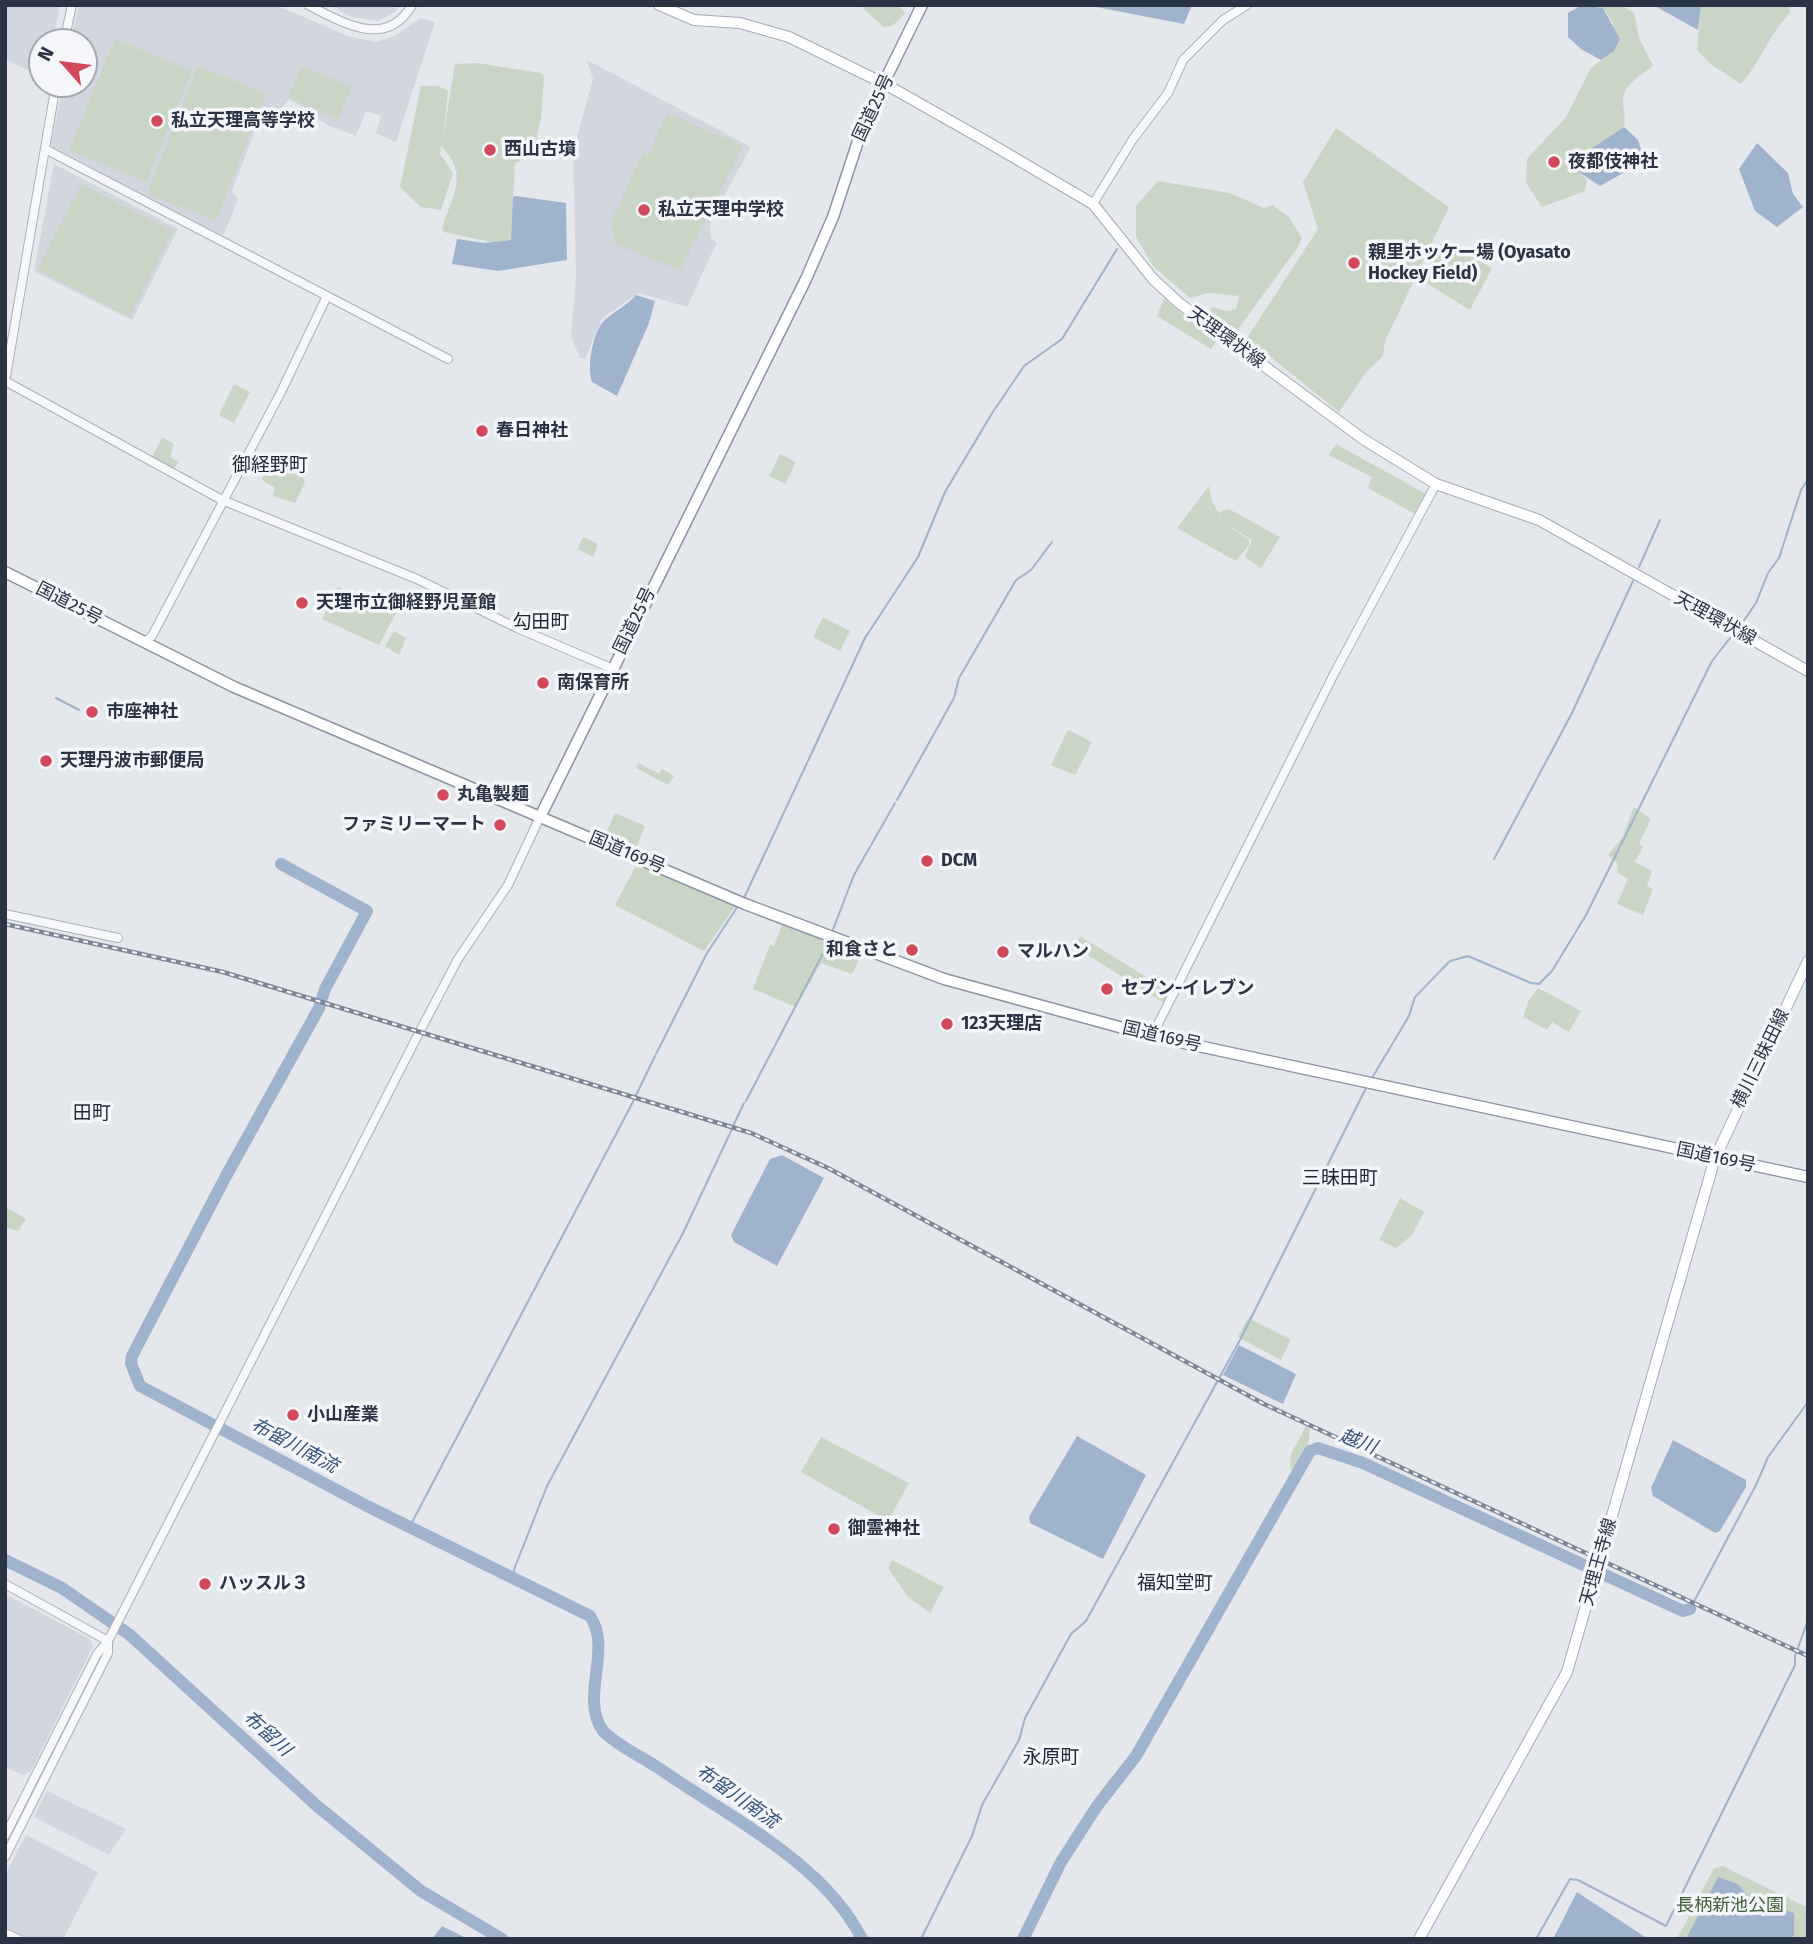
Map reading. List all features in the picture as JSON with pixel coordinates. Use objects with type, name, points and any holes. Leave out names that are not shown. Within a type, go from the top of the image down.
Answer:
[{"type":"highway","name":"国道25号","points":[[5,572],[234,687],[540,817],[611,668],[827,235],[864,123],[922,5]]},
{"type":"highway","name":"国道169号","points":[[540,817],[745,904],[944,979],[1152,1035],[1808,1177]]},
{"type":"main road","name":"天理環状線","points":[[659,5],[694,20],[740,23],[789,37],[885,84],[1093,204],[1153,279],[1179,303],[1363,439],[1436,484],[1539,520],[1808,671]]},
{"type":"main road","name":"横川三昧田線","points":[[1715,1158],[1808,961]]},
{"type":"main road","name":"天理王寺線","points":[[1419,1939],[1560,1689],[1715,1158]]},
{"type":"street","points":[[67,28],[72,5]]},
{"type":"street","points":[[308,5],[364,31],[389,27],[405,15],[412,5]]},
{"type":"street","points":[[1093,204],[1133,139],[1168,93],[1183,60],[1223,20],[1247,5]]},
{"type":"street","points":[[54,98],[5,382],[222,500],[417,579],[517,628],[611,668]]},
{"type":"street","points":[[46,149],[448,359]]},
{"type":"street","points":[[145,642],[152,636],[281,391],[327,296]]},
{"type":"street","points":[[1152,1035],[1335,672],[1436,484]]},
{"type":"street","points":[[5,1836],[97,1654],[109,1639],[121,1616],[433,1007],[458,960],[508,885],[540,817]]},
{"type":"street","points":[[5,914],[118,938]]},
{"type":"street","points":[[5,1584],[109,1639]]},
{"type":"street","points":[[5,1857],[108,1653],[109,1639]]},
{"type":"street","points":[[5,1933],[18,1939]]},
{"type":"shaded area","points":[[5,5],[60,5],[56,28],[28,28],[28,70],[5,59]]},
{"type":"shaded area","name":"私立天理高等学校","points":[[79,5],[276,5],[348,36],[375,42],[395,36],[420,18],[435,22],[396,142],[376,133],[381,116],[366,111],[356,136],[330,126],[313,116],[310,110],[289,100],[280,110],[264,107],[232,191],[238,200],[223,236],[51,146],[60,98],[98,98],[98,28],[73,28]]},
{"type":"shaded area","points":[[329,5],[400,5],[395,12],[378,21],[352,17]]},
{"type":"shaded area","name":"私立天理中学校","points":[[587,60],[751,147],[710,221],[711,238],[717,242],[687,307],[639,293],[602,318],[585,359],[580,358],[571,336],[576,277],[573,152],[593,79]]},
{"type":"shaded area","points":[[54,164],[178,229],[132,320],[34,271]]},
{"type":"shaded area","points":[[5,1594],[90,1639],[93,1646],[31,1771],[23,1775],[5,1767]]},
{"type":"shaded area","points":[[47,1791],[126,1829],[109,1855],[34,1817]]},
{"type":"shaded area","points":[[26,1835],[98,1872],[63,1939],[27,1939],[5,1929],[5,1875]]},
{"type":"green space","points":[[860,5],[897,5],[906,13],[892,26],[883,27]]},
{"type":"green space","points":[[1605,5],[1621,5],[1634,13],[1639,38],[1653,66],[1626,89],[1623,99],[1624,127],[1577,158],[1574,169],[1587,179],[1585,191],[1542,207],[1526,183],[1527,159],[1566,117],[1591,68],[1614,51],[1613,23],[1603,8]]},
{"type":"green space","points":[[1701,5],[1789,5],[1790,13],[1741,84],[1712,65],[1697,50]]},
{"type":"green space","points":[[115,39],[192,71],[146,182],[69,150],[91,98],[98,98],[98,80]]},
{"type":"green space","name":"西山古墳","points":[[477,63],[541,73],[544,77],[541,118],[533,156],[515,163],[511,239],[496,243],[444,232],[442,228],[454,195],[457,176],[450,156],[441,146],[440,154],[453,173],[441,210],[421,207],[400,187],[421,86],[438,86],[448,91],[443,137],[455,64]]},
{"type":"green space","points":[[198,66],[266,93],[216,221],[147,194]]},
{"type":"green space","points":[[302,66],[352,87],[338,119],[288,97]]},
{"type":"green space","points":[[667,113],[743,146],[680,270],[616,244],[610,223],[643,153],[648,155]]},
{"type":"green space","points":[[1336,128],[1449,207],[1385,341],[1383,356],[1367,371],[1339,412],[1247,338],[1318,229],[1303,182]]},
{"type":"green space","points":[[1158,181],[1230,193],[1264,208],[1272,205],[1289,217],[1302,238],[1236,332],[1208,316],[1212,307],[1227,311],[1236,309],[1239,296],[1208,293],[1190,298],[1153,266],[1136,237],[1136,206]]},
{"type":"green space","points":[[81,184],[173,231],[129,317],[37,270]]},
{"type":"green space","points":[[1443,241],[1492,268],[1470,310],[1421,280]]},
{"type":"green space","points":[[1164,299],[1216,341],[1211,349],[1157,316]]},
{"type":"green space","points":[[234,384],[250,392],[234,423],[219,415]]},
{"type":"green space","points":[[162,437],[174,444],[170,457],[179,462],[170,472],[150,461]]},
{"type":"green space","points":[[1336,444],[1426,494],[1415,514],[1368,488],[1372,477],[1329,455]]},
{"type":"green space","points":[[780,454],[796,462],[785,484],[769,476]]},
{"type":"green space","points":[[267,460],[303,478],[305,483],[295,503],[273,496],[275,488],[262,480]]},
{"type":"green space","points":[[1209,486],[1212,501],[1223,521],[1219,512],[1229,509],[1280,537],[1261,568],[1245,557],[1252,540],[1225,523],[1249,540],[1249,545],[1236,561],[1177,528]]},
{"type":"green space","points":[[583,537],[598,544],[593,557],[578,549]]},
{"type":"green space","points":[[338,587],[396,613],[379,645],[322,619]]},
{"type":"green space","points":[[823,617],[850,631],[840,651],[813,637]]},
{"type":"green space","points":[[394,631],[406,638],[399,655],[385,646]]},
{"type":"green space","points":[[1068,730],[1092,742],[1075,775],[1051,765]]},
{"type":"green space","points":[[638,763],[659,774],[662,769],[674,776],[668,785],[636,768]]},
{"type":"green space","points":[[1634,807],[1651,819],[1639,843],[1643,847],[1635,862],[1652,871],[1647,886],[1653,889],[1643,915],[1617,904],[1628,879],[1617,872],[1618,864],[1608,855],[1622,838]]},
{"type":"green space","points":[[615,813],[645,826],[634,853],[603,840]]},
{"type":"green space","points":[[638,862],[736,905],[704,951],[615,905]]},
{"type":"green space","points":[[782,925],[861,955],[852,974],[821,963],[796,1007],[753,989],[770,945],[774,946]]},
{"type":"green space","points":[[1080,936],[1169,991],[1164,1003],[1075,947]]},
{"type":"green space","points":[[1538,988],[1581,1011],[1569,1032],[1552,1022],[1547,1030],[1523,1017],[1529,1000]]},
{"type":"green space","points":[[1400,1198],[1424,1212],[1412,1235],[1396,1248],[1379,1240]]},
{"type":"green space","points":[[5,1207],[26,1219],[18,1231],[8,1228],[5,1231]]},
{"type":"green space","points":[[1248,1318],[1291,1339],[1281,1360],[1238,1337]]},
{"type":"green space","points":[[1306,1426],[1310,1429],[1307,1454],[1296,1472],[1290,1469],[1291,1454]]},
{"type":"green space","points":[[821,1437],[909,1483],[888,1521],[801,1472]]},
{"type":"green space","points":[[892,1560],[944,1587],[930,1613],[908,1597],[888,1568]]},
{"type":"green space","name":"長柄新池公園","points":[[1723,1866],[1808,1908],[1808,1939],[1659,1939],[1678,1937],[1714,1868]]},
{"type":"water","points":[[1086,5],[1192,5],[1184,24]]},
{"type":"water","points":[[1582,5],[1603,8],[1620,39],[1614,51],[1601,60],[1581,49],[1568,37],[1568,13]]},
{"type":"water","points":[[1701,5],[1698,30],[1655,6]]},
{"type":"water","points":[[1624,127],[1638,140],[1643,156],[1623,173],[1600,186],[1574,169],[1573,162],[1577,158]]},
{"type":"water","points":[[1757,143],[1788,173],[1793,194],[1803,207],[1777,227],[1755,211],[1739,169]]},
{"type":"water","points":[[513,197],[566,203],[567,260],[498,271],[452,264],[457,239],[484,243],[511,240]]},
{"type":"water","points":[[636,295],[655,301],[649,323],[617,396],[592,382],[591,352],[602,323]]},
{"type":"water","points":[[782,1155],[824,1178],[777,1266],[734,1242],[731,1235],[770,1159]]},
{"type":"water","points":[[1239,1345],[1296,1374],[1283,1404],[1223,1375]]},
{"type":"water","points":[[1077,1436],[1146,1475],[1103,1559],[1030,1523],[1029,1517]]},
{"type":"water","points":[[1673,1440],[1746,1480],[1746,1487],[1720,1531],[1715,1533],[1653,1496],[1651,1488]]},
{"type":"water","name":"長柄新池公園","points":[[1718,1877],[1738,1884],[1750,1899],[1794,1913],[1794,1935],[1791,1939],[1686,1939]]},
{"type":"water","points":[[1577,1892],[1645,1937],[1553,1939]]},
{"type":"water","points":[[442,1926],[468,1939],[432,1939]]},
{"type":"waterway","points":[[995,409],[1024,366],[1062,339],[1117,249]]},
{"type":"waterway","points":[[808,761],[865,638],[918,557],[945,492],[994,410]]},
{"type":"waterway","points":[[1738,629],[1756,603],[1768,573],[1779,558],[1801,490],[1808,479]]},
{"type":"waterway","points":[[1639,567],[1660,520]]},
{"type":"waterway","points":[[897,800],[954,698],[959,678],[1016,580],[1031,570],[1052,542]]},
{"type":"waterway","points":[[1494,859],[1572,713],[1633,581]]},
{"type":"waterway","points":[[1372,1078],[1409,1016],[1415,997],[1450,961],[1468,956],[1539,984],[1552,971],[1586,915],[1712,661],[1734,633]]},
{"type":"waterway","points":[[56,698],[79,710]]},
{"type":"waterway","points":[[744,898],[807,763]]},
{"type":"waterway","points":[[832,932],[854,875],[895,803]]},
{"type":"waterway","name":"布留川南流","points":[[281,864],[367,911],[325,989],[319,1008],[226,1176],[132,1356],[131,1363],[140,1386],[367,1506],[590,1616],[596,1629],[598,1644],[594,1703],[596,1718],[603,1731],[623,1747],[744,1824],[799,1864],[824,1887],[845,1912],[862,1939]]},
{"type":"waterway","points":[[656,1054],[707,953],[738,906]]},
{"type":"waterway","points":[[759,915],[829,942]]},
{"type":"waterway","points":[[746,1101],[829,942]]},
{"type":"waterway","points":[[636,1095],[655,1056]]},
{"type":"waterway","points":[[921,1939],[972,1836],[982,1805],[1019,1740],[1025,1718],[1071,1634],[1086,1621],[1240,1340],[1367,1086]]},
{"type":"waterway","points":[[409,1528],[636,1096]]},
{"type":"waterway","points":[[733,1126],[744,1103]]},
{"type":"waterway","points":[[517,1562],[547,1486],[683,1233],[733,1127]]},
{"type":"waterway","name":"越川","points":[[1690,1609],[1756,1485],[1768,1457],[1808,1402]]},
{"type":"waterway","name":"越川","points":[[1023,1939],[1061,1862],[1097,1806],[1136,1756],[1310,1451],[1318,1448],[1363,1463],[1683,1611],[1690,1609]]},
{"type":"waterway","name":"布留川","points":[[5,1560],[62,1588],[130,1635],[316,1805],[421,1891],[502,1939]]},
{"type":"waterway","points":[[512,1576],[516,1564]]},
{"type":"waterway","points":[[1536,1939],[1570,1879],[1578,1880],[1666,1926],[1795,1665],[1795,1656],[1808,1620]]},
{"type":"railway","points":[[5,924],[223,972],[751,1133],[828,1168],[1264,1404],[1808,1656]]},
{"type":"place","name":"私立天理高等学校","points":[[157,121]]},
{"type":"place","name":"西山古墳","points":[[490,150]]},
{"type":"place","name":"夜都伎神社","points":[[1554,162]]},
{"type":"place","name":"私立天理中学校","points":[[644,210]]},
{"type":"place","name":"親里ホッケー場 (Oyasato Hockey Field)","points":[[1354,263]]},
{"type":"place","name":"春日神社","points":[[482,431]]},
{"type":"place","name":"天理市立御経野児童館","points":[[302,603]]},
{"type":"place","name":"南保育所","points":[[543,683]]},
{"type":"place","name":"市座神社","points":[[92,712]]},
{"type":"place","name":"天理丹波市郵便局","points":[[46,761]]},
{"type":"place","name":"丸亀製麺","points":[[443,795]]},
{"type":"place","name":"ファミリーマート","points":[[500,825]]},
{"type":"place","name":"DCM","points":[[927,861]]},
{"type":"place","name":"和食さと","points":[[912,950]]},
{"type":"place","name":"マルハン","points":[[1003,952]]},
{"type":"place","name":"セブン-イレブン","points":[[1107,989]]},
{"type":"place","name":"123天理店","points":[[947,1024]]},
{"type":"place","name":"小山産業","points":[[293,1415]]},
{"type":"place","name":"御霊神社","points":[[834,1529]]},
{"type":"place","name":"ハッスル３","points":[[205,1584]]},
{"type":"district","name":"御経野町","points":[[270,466]]},
{"type":"district","name":"勾田町","points":[[541,623]]},
{"type":"district","name":"田町","points":[[92,1114]]},
{"type":"district","name":"三昧田町","points":[[1340,1179]]},
{"type":"district","name":"福知堂町","points":[[1175,1584]]},
{"type":"district","name":"永原町","points":[[1051,1758]]}]
